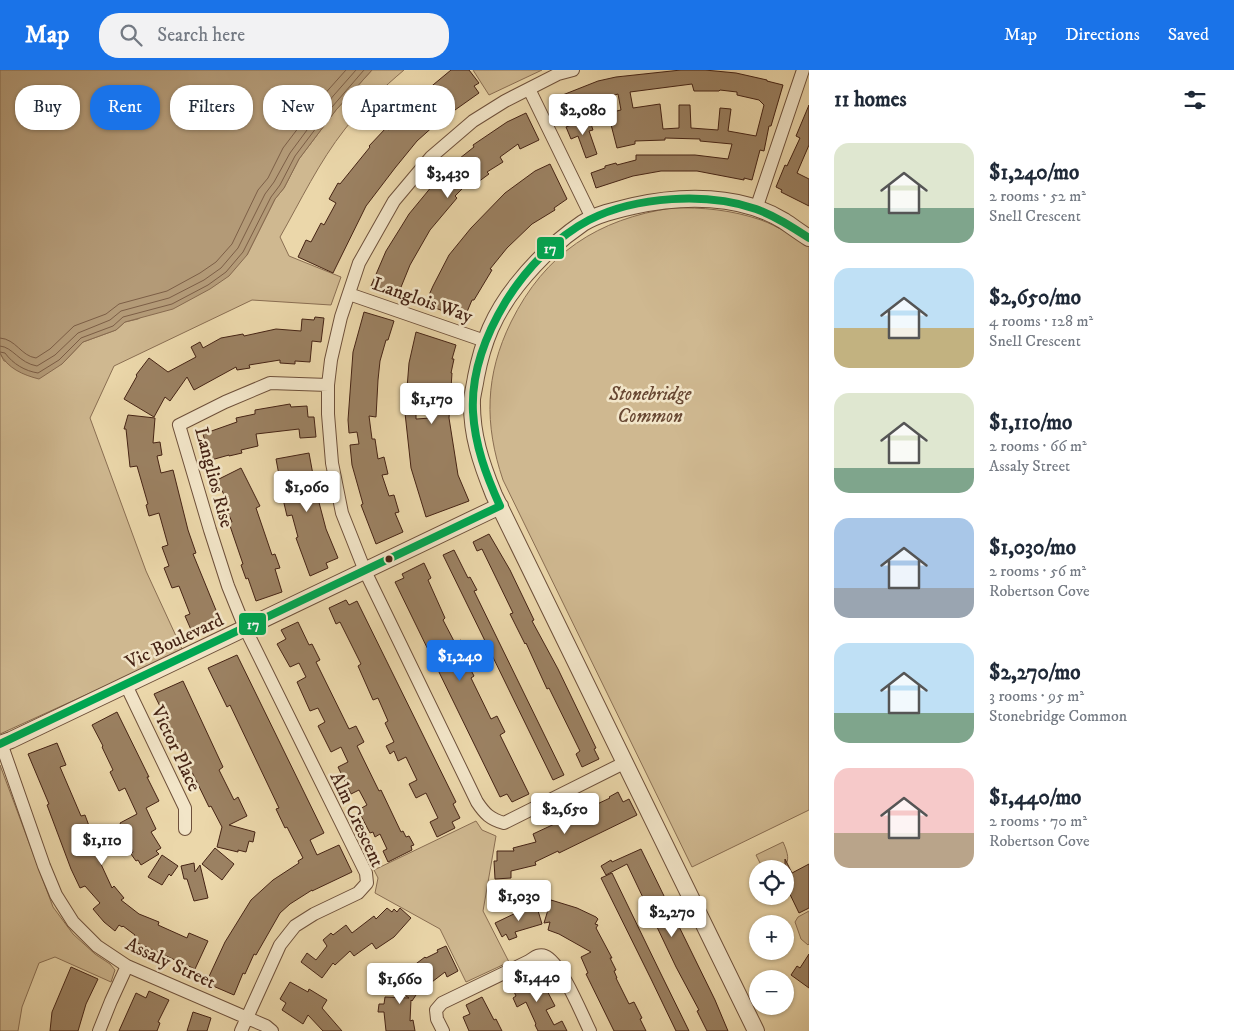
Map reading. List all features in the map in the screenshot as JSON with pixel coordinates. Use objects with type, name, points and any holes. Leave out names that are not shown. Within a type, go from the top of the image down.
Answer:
[{"type":"street","name":"Langlois Way","points":[[573,70],[558,74],[505,101],[473,122],[431,158],[394,201],[359,263],[341,317],[331,360],[328,385],[332,463],[342,513],[365,571],[477,802],[486,816],[504,823],[626,762]]},
{"type":"street","points":[[756,209],[804,70],[809,71]]},
{"type":"street","points":[[529,89],[592,218]]},
{"type":"street","points":[[756,1031],[481,464],[474,432],[472,398],[485,341],[508,296],[549,249],[592,218],[645,203],[696,199],[719,200],[756,209],[783,221],[809,238]]},
{"type":"street","name":"Langlois Way","points":[[349,294],[485,341]]},
{"type":"street","name":"Langlios Rise","points":[[245,628],[228,586],[179,425],[224,402],[270,383],[328,385]]},
{"type":"street","name":"Vic Boulevard","points":[[1,743],[11,740],[500,506]]},
{"type":"street","name":"Alm Crescent","points":[[241,1031],[280,945],[295,926],[314,914],[358,893],[366,883],[366,873],[245,628]]},
{"type":"street","name":"Victor Place","points":[[126,685],[185,808],[186,829]]},
{"type":"street","name":"Assaly Street","points":[[1,743],[44,866],[56,895],[73,922],[97,946],[127,966],[266,1026],[272,1031]]},
{"type":"street","points":[[443,1031],[437,1019],[436,1010],[442,1003],[528,962],[536,956],[544,955],[553,961],[562,974],[590,1031]]},
{"type":"street","points":[[99,1031],[110,1001],[127,966]]},
{"type":"green space","points":[[372,70],[404,70],[388,85],[358,85]]},
{"type":"green space","points":[[473,70],[542,70],[489,95]]},
{"type":"green space","points":[[342,103],[342,130],[345,130],[327,155],[280,237],[289,256],[341,277],[331,305],[252,300],[114,366],[90,418],[146,571],[182,649],[0,734],[0,353],[4,361],[62,364],[83,342],[116,330],[125,322],[138,319],[247,255],[275,199],[284,188],[299,159],[321,130],[332,130],[332,115]]},
{"type":"green space","name":"Stonebridge Common","points":[[672,208],[717,210],[761,220],[809,246],[809,810],[692,867],[503,480],[490,419],[492,381],[502,342],[525,298],[540,277],[576,243],[598,231],[645,213]]},
{"type":"green space","points":[[0,765],[53,907],[73,934],[115,970],[111,982],[55,957],[39,963],[22,1007],[18,1031],[0,1031]]},
{"type":"green space","points":[[476,821],[482,830],[496,836],[483,911],[509,962],[466,982],[440,929],[375,893],[378,878],[374,870]]},
{"type":"green space","points":[[783,842],[788,856],[787,860],[758,860],[756,855]]},
{"type":"green space","points":[[809,911],[808,945],[801,939],[795,922],[798,917]]},
{"type":"water","points":[[0,70],[372,70],[358,85],[342,85],[342,103],[332,115],[332,85],[263,85],[263,130],[321,130],[299,159],[284,188],[275,199],[247,255],[229,276],[210,289],[173,309],[125,322],[116,330],[83,342],[62,364],[39,379],[11,367],[0,353]]},
{"type":"building","points":[[451,70],[469,70],[479,83],[474,86],[479,93],[455,110],[455,85],[433,85]]},
{"type":"building","points":[[681,70],[705,70],[736,73],[783,85],[771,126],[769,126],[764,151],[760,150],[752,180],[697,171],[661,171],[633,176],[596,188],[591,173],[605,168],[605,166],[636,160],[636,155],[695,155],[728,159],[732,144],[700,141],[700,139],[665,138],[665,140],[635,141],[635,144],[617,148],[608,113],[621,110],[618,94],[560,112],[555,98],[598,81],[616,77]],"holes":[[[692,84],[694,91],[720,90],[737,92],[737,95],[759,100],[764,105],[756,136],[728,131],[731,109],[720,108],[718,130],[691,128],[690,105],[679,105],[679,128],[663,129],[660,104],[633,108],[630,92]]]},
{"type":"building","points":[[809,105],[809,145],[797,173],[809,179],[809,206],[781,192],[782,190],[776,187],[785,165],[787,166],[800,138],[796,136]]},
{"type":"building","points":[[526,113],[539,140],[520,149],[518,144],[500,157],[503,162],[487,172],[489,174],[474,185],[470,181],[455,196],[457,198],[430,230],[410,265],[397,297],[371,286],[386,251],[409,214],[437,180],[474,147],[473,145],[507,122]]},
{"type":"building","points":[[589,118],[593,130],[589,131],[597,154],[586,158],[578,136],[571,139],[566,127]]},
{"type":"building","points":[[384,130],[429,130],[417,141],[366,206],[333,273],[298,257],[306,240],[311,242],[321,223],[324,225],[336,203],[329,199],[338,183],[340,184],[369,146]]},
{"type":"building","points":[[550,164],[567,199],[554,208],[555,210],[532,224],[507,248],[490,269],[492,270],[474,300],[472,300],[464,319],[425,304],[449,255],[471,228],[505,193],[535,171]]},
{"type":"building","points":[[364,312],[394,321],[380,361],[376,417],[369,416],[372,439],[375,439],[378,459],[384,457],[388,474],[382,475],[389,496],[394,495],[399,512],[395,513],[403,532],[376,544],[361,505],[363,504],[352,465],[350,445],[359,444],[357,432],[349,433],[348,420],[353,352]]},
{"type":"building","points":[[315,317],[324,318],[321,342],[312,341],[310,362],[280,363],[280,360],[249,365],[250,368],[237,370],[236,367],[194,390],[187,377],[170,401],[165,397],[154,417],[124,399],[136,375],[149,358],[168,372],[196,357],[191,347],[200,342],[203,348],[221,338],[243,334],[244,336],[276,329],[301,331],[302,319],[314,320]]},
{"type":"building","points":[[416,332],[456,345],[452,359],[454,359],[451,373],[449,418],[458,475],[469,501],[426,517],[411,468],[405,413],[409,363]],"holes":[[[416,398],[431,399],[431,418],[416,419]]]},
{"type":"building","points":[[290,404],[291,407],[307,406],[308,417],[314,417],[316,437],[300,438],[299,429],[256,434],[258,446],[241,450],[242,453],[204,462],[199,447],[206,445],[203,434],[237,422],[236,418],[255,414],[255,410]]},
{"type":"building","points":[[128,415],[155,418],[153,443],[160,442],[162,455],[157,456],[161,473],[173,470],[188,530],[196,553],[193,554],[220,620],[192,632],[185,616],[190,614],[179,586],[172,588],[164,568],[169,566],[162,547],[168,545],[159,513],[149,516],[146,505],[148,504],[137,466],[130,467],[126,429],[124,429]]},
{"type":"building","points":[[309,453],[326,529],[338,558],[326,563],[328,568],[310,576],[296,538],[298,537],[292,515],[287,516],[283,499],[292,497],[287,474],[279,475],[276,459]]},
{"type":"building","points":[[241,468],[260,506],[256,508],[272,555],[275,554],[280,568],[275,569],[282,592],[256,601],[241,565],[243,564],[229,523],[232,522],[223,501],[226,499],[217,480]]},
{"type":"building","points":[[489,534],[510,570],[534,620],[532,621],[558,669],[596,748],[594,749],[599,759],[582,767],[576,754],[580,751],[510,614],[513,613],[482,549],[477,551],[473,542]]},
{"type":"building","points":[[454,550],[468,578],[470,577],[477,590],[474,591],[564,775],[553,780],[443,555]]},
{"type":"building","points":[[424,563],[431,578],[428,580],[445,618],[443,620],[455,643],[461,640],[468,655],[464,657],[474,676],[471,678],[491,719],[497,716],[505,732],[500,735],[529,794],[512,802],[507,794],[500,797],[395,582],[404,578],[402,574]]},
{"type":"building","points":[[346,600],[349,605],[357,601],[456,802],[453,804],[460,818],[452,822],[455,828],[437,837],[430,822],[438,818],[426,793],[416,798],[409,784],[417,780],[406,757],[398,761],[394,751],[390,754],[386,746],[394,742],[385,723],[388,721],[378,698],[373,700],[358,666],[361,664],[340,622],[336,624],[329,608]]},
{"type":"building","points":[[298,622],[309,645],[312,644],[320,660],[316,662],[349,729],[356,726],[364,742],[357,746],[379,791],[381,790],[401,832],[403,831],[406,837],[409,836],[414,845],[411,846],[412,850],[388,862],[383,851],[387,849],[380,834],[375,837],[373,832],[370,833],[358,810],[367,805],[359,790],[351,794],[338,767],[348,762],[341,747],[331,752],[318,726],[325,722],[318,708],[310,711],[297,682],[306,677],[299,663],[290,667],[277,644],[286,639],[281,630]]},
{"type":"building","points":[[237,655],[324,833],[310,840],[317,855],[339,845],[352,872],[312,890],[280,913],[256,955],[254,954],[245,974],[243,973],[234,995],[206,983],[225,942],[251,900],[273,880],[299,863],[298,861],[303,858],[287,827],[285,828],[276,809],[279,808],[230,705],[227,707],[208,668]]},
{"type":"building","points":[[183,681],[223,767],[219,770],[234,800],[238,797],[247,816],[229,825],[255,832],[253,842],[249,841],[246,852],[217,847],[222,827],[211,806],[209,807],[154,694]]},
{"type":"building","points":[[117,712],[159,801],[146,808],[156,829],[151,832],[161,848],[156,851],[159,854],[141,865],[131,854],[133,852],[120,823],[137,814],[125,788],[119,791],[110,772],[113,770],[92,725]]},
{"type":"building","points":[[57,743],[66,765],[60,767],[81,816],[85,815],[102,861],[100,862],[112,888],[114,886],[124,898],[121,900],[139,914],[159,922],[158,925],[187,938],[189,933],[208,941],[195,969],[133,941],[135,935],[123,926],[119,925],[115,931],[93,909],[100,903],[85,886],[80,888],[71,869],[47,805],[49,804],[28,754]]},
{"type":"building","points":[[618,792],[623,802],[629,799],[637,815],[559,853],[558,851],[535,862],[536,865],[511,871],[511,878],[495,879],[494,861],[497,861],[497,851],[514,851],[513,848],[536,842],[533,834],[610,798]]},
{"type":"building","points":[[215,848],[234,864],[222,880],[202,864]]},
{"type":"building","points":[[641,849],[715,1000],[728,1031],[707,1031],[697,1011],[699,1010],[676,967],[627,864],[606,875],[601,866],[611,860],[612,862]]},
{"type":"building","points":[[162,855],[178,866],[171,876],[169,874],[162,885],[148,877]]},
{"type":"building","points":[[194,863],[195,872],[200,865],[208,898],[194,901],[187,879],[184,879],[181,866]]},
{"type":"building","points":[[809,864],[809,908],[799,913],[794,903],[794,872]]},
{"type":"building","points":[[612,873],[689,1031],[676,1031],[601,878]]},
{"type":"building","points":[[551,900],[577,908],[598,919],[595,924],[598,925],[596,928],[612,958],[610,958],[616,970],[614,971],[616,978],[629,1004],[634,1002],[646,1031],[614,1031],[586,974],[588,973],[581,957],[591,952],[548,930],[550,922],[544,923]]},
{"type":"building","points":[[536,904],[542,924],[515,932],[517,937],[509,940],[506,934],[502,937],[495,923],[520,911],[519,908]]},
{"type":"building","points":[[387,908],[392,912],[394,909],[397,912],[400,908],[411,918],[394,937],[376,949],[372,943],[354,956],[350,951],[335,965],[333,963],[322,978],[301,962],[307,953],[316,960],[327,946],[323,940],[331,933],[333,935],[346,925],[352,933],[374,916],[376,919]]},
{"type":"building","points":[[446,946],[458,971],[447,977],[445,972],[428,985],[413,966]]},
{"type":"building","points":[[809,954],[809,988],[794,977],[794,970],[797,966],[800,968]]},
{"type":"building","points":[[71,967],[98,979],[86,1004],[78,1031],[50,1031],[52,1012]]},
{"type":"building","points":[[398,970],[422,986],[411,1000],[410,1021],[413,1020],[415,1031],[386,1031],[384,1012],[378,1012],[379,1004],[384,1004],[385,997],[409,998],[391,986],[396,979],[393,977]]},
{"type":"building","points":[[532,974],[536,983],[542,981],[555,1006],[546,1010],[554,1025],[562,1021],[567,1031],[538,1031],[526,1002],[517,1007],[513,998],[516,996],[511,985]]},
{"type":"building","points":[[290,982],[308,992],[309,989],[327,1000],[322,1008],[342,1031],[323,1031],[308,1015],[303,1024],[282,1010],[286,1003],[280,999]]},
{"type":"building","points":[[149,991],[169,1000],[158,1022],[160,1023],[157,1031],[119,1031],[136,993],[146,998]]},
{"type":"building","points":[[482,997],[502,1031],[469,1031],[463,1017],[470,1014],[466,1005]]},
{"type":"building","points":[[193,1012],[211,1018],[207,1031],[187,1031]]},
{"type":"transit line","name":"17","points":[[0,744],[500,506],[486,472],[476,437],[473,397],[477,368],[492,327],[514,289],[543,255],[577,227],[608,212],[650,201],[672,199],[716,200],[756,209],[777,218],[809,238]]}]
